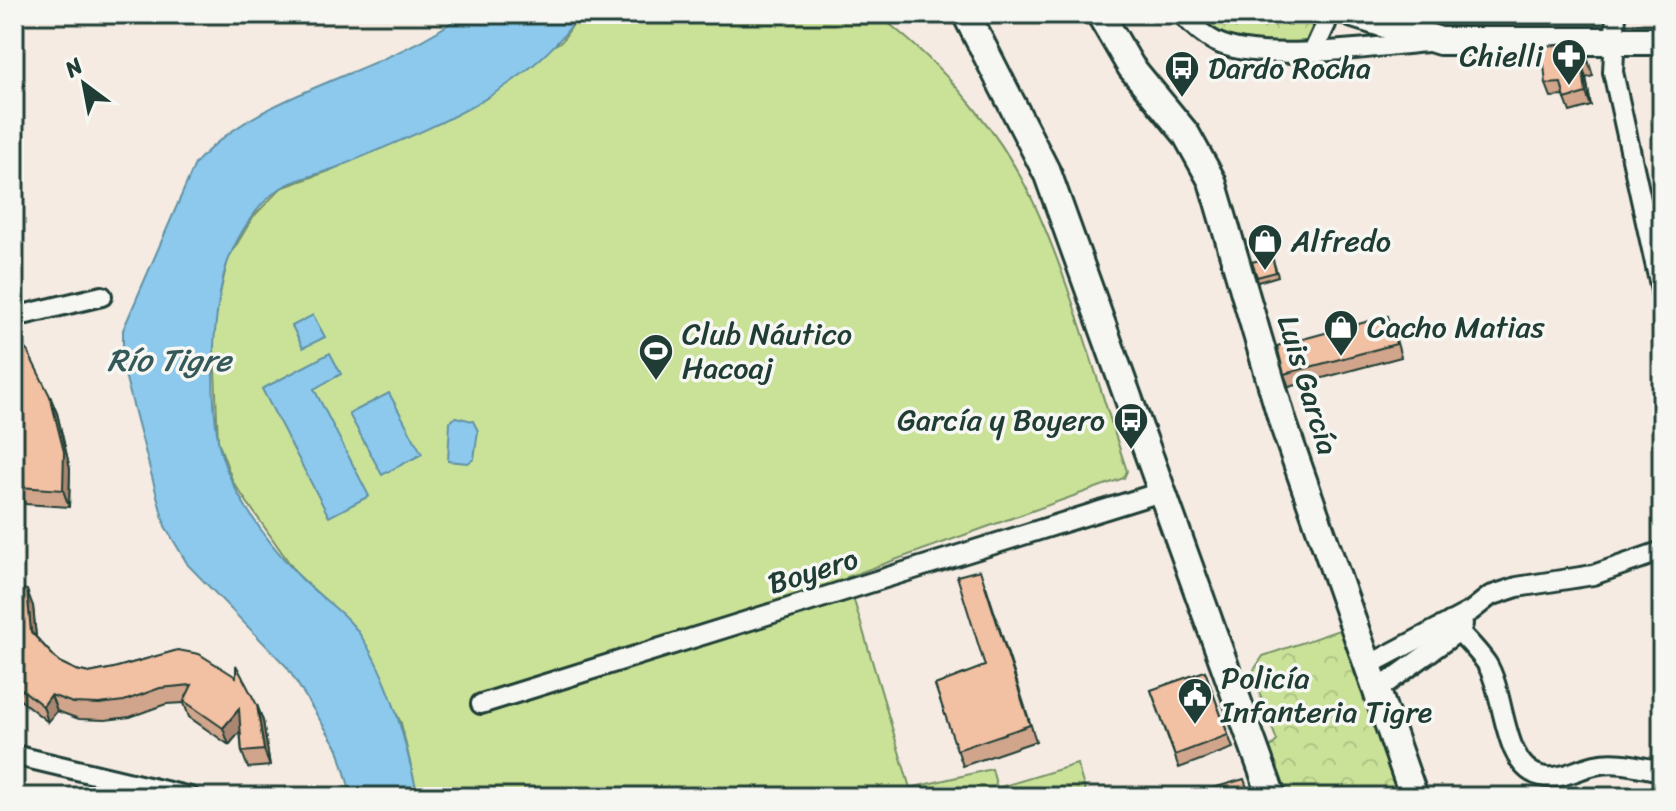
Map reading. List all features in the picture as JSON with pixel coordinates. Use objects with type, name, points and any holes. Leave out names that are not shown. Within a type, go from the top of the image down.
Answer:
[{"type":"main road","points":[[966,14],[1048,175],[1272,797]]},
{"type":"main road","name":"Luis García","points":[[1100,14],[1131,67],[1186,134],[1212,181],[1283,423],[1414,797]]},
{"type":"main road","points":[[1353,14],[1440,41],[1662,41]]},
{"type":"street","points":[[1182,14],[1217,42],[1236,48],[1314,50],[1440,41]]},
{"type":"street","points":[[1314,50],[1326,24],[1326,14]]},
{"type":"street","points":[[1616,14],[1613,72],[1662,295]]},
{"type":"street","points":[[14,317],[102,296]]},
{"type":"street","name":"Boyero","points":[[481,704],[1161,492]]},
{"type":"street","points":[[1372,678],[1454,627],[1490,596],[1517,587],[1593,575],[1662,551]]},
{"type":"street","points":[[1372,678],[1454,627]]},
{"type":"street","points":[[1454,627],[1486,663],[1500,690],[1513,751],[1526,770],[1542,777],[1558,776],[1595,765],[1619,762],[1662,771]]},
{"type":"street","points":[[14,755],[190,797]]},
{"type":"green space","name":"Club Náutico Hacoaj","points":[[580,14],[877,14],[950,80],[992,131],[1040,217],[1086,343],[1127,471],[1124,478],[847,577],[910,788],[992,769],[997,788],[1077,764],[1087,797],[418,797],[401,723],[356,629],[297,574],[233,482],[218,441],[213,323],[228,259],[253,217],[281,188],[329,171],[562,41]]},
{"type":"green space","points":[[1189,14],[1314,14],[1322,26],[1308,41],[1270,44],[1225,39]]},
{"type":"green space","points":[[1342,629],[1401,797],[1282,797],[1266,751],[1277,741],[1252,673],[1263,656]]},
{"type":"water","name":"Río Tigre","points":[[463,14],[580,14],[531,67],[471,107],[331,170],[287,185],[271,195],[244,228],[231,253],[216,317],[215,420],[222,458],[229,476],[273,546],[305,582],[359,633],[389,691],[418,797],[352,797],[338,749],[287,667],[188,565],[165,526],[123,367],[123,330],[195,164],[222,139],[253,118],[397,53]]},
{"type":"water","points":[[313,315],[325,337],[303,348],[292,326]]},
{"type":"water","points":[[330,353],[341,374],[314,389],[369,496],[329,517],[262,389]]},
{"type":"water","points":[[389,393],[422,454],[382,475],[349,414]]},
{"type":"water","points":[[456,417],[473,421],[478,431],[474,459],[468,463],[448,461],[450,422]]},
{"type":"building","name":"Chielli","points":[[1573,44],[1585,50],[1588,63],[1582,64],[1586,93],[1565,99],[1561,83],[1546,84],[1542,46]]},
{"type":"building","name":"Alfredo","points":[[1272,257],[1276,272],[1257,277],[1252,262]]},
{"type":"building","points":[[1388,316],[1396,344],[1284,374],[1277,346]]},
{"type":"building","points":[[14,337],[28,352],[50,396],[64,452],[63,490],[19,487],[14,441]]},
{"type":"building","points":[[980,570],[1030,725],[957,750],[935,685],[985,666],[957,576]]},
{"type":"building","points":[[14,587],[27,590],[31,632],[59,662],[76,670],[89,673],[178,650],[199,654],[236,677],[236,665],[257,705],[264,750],[242,752],[239,709],[223,728],[184,701],[192,685],[160,688],[124,701],[99,704],[73,703],[51,695],[43,706],[14,683],[17,668],[14,662]]},
{"type":"building","name":"Policía Infanteria Tigre","points":[[1205,671],[1228,735],[1175,755],[1151,690]]},
{"type":"building","points":[[1244,779],[1250,797],[1182,797]]},
{"type":"place","name":"Chielli","points":[[1569,87]]},
{"type":"place","name":"Dardo Rocha","points":[[1182,99]]},
{"type":"place","name":"Alfredo","points":[[1265,272]]},
{"type":"place","name":"Cacho Matias","points":[[1341,358]]},
{"type":"place","name":"Club Náutico Hacoaj","points":[[656,382]]},
{"type":"place","name":"García y Boyero","points":[[1131,451]]},
{"type":"place","name":"Policía Infanteria Tigre","points":[[1195,726]]}]
